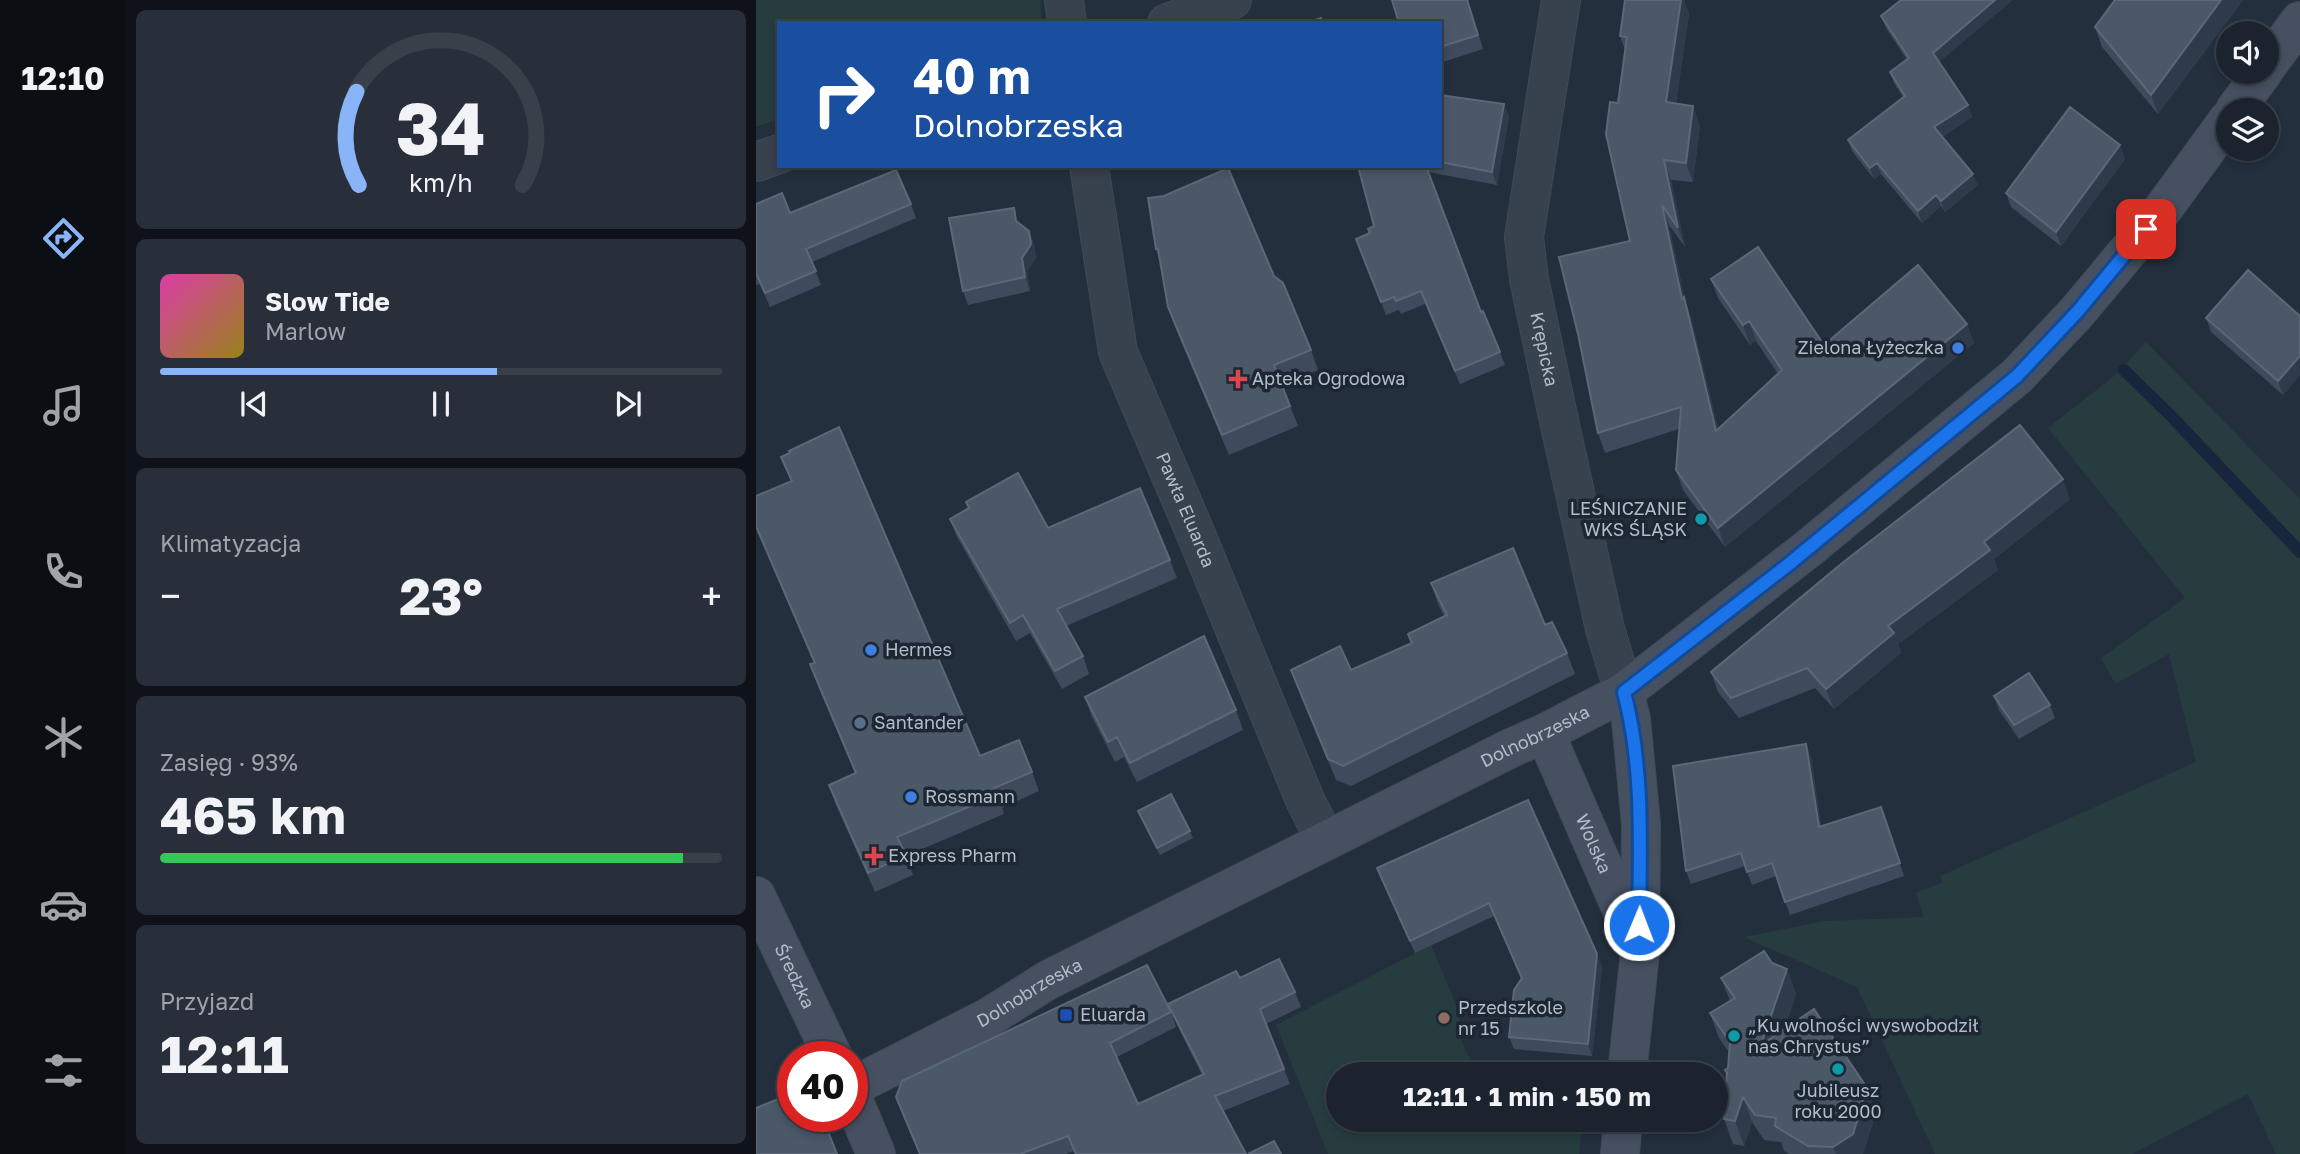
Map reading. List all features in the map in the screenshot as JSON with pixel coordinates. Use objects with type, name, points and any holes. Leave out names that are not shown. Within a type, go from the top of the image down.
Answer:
[{"type":"street","points":[[1064,0],[1067,21]]},
{"type":"street","points":[[1173,21],[1231,0]]},
{"type":"street","name":"Krępicka","points":[[1561,0],[1524,237],[1529,279],[1556,407],[1605,629],[1624,692]]},
{"type":"street","points":[[2279,49],[2300,21]]},
{"type":"street","name":"Dolnobrzeska","points":[[868,1079],[989,1017],[1048,980],[1624,692],[1787,565],[2017,376],[2078,311],[2163,209],[2216,136]]},
{"type":"street","points":[[756,162],[777,155]]},
{"type":"street","name":"Pawła Eluarda","points":[[1089,168],[1118,352],[1305,800],[1326,841]]},
{"type":"street","name":"Wolska","points":[[1624,692],[1631,719],[1639,795],[1640,953],[1628,1062]]},
{"type":"street","name":"Wolska","points":[[1545,733],[1640,953]]},
{"type":"street","name":"Średzka","points":[[756,896],[766,944],[824,1041]]},
{"type":"street","points":[[867,1132],[876,1154]]},
{"type":"street","points":[[1620,1154],[1622,1132]]},
{"type":"green space","points":[[756,0],[1040,0],[1042,21],[777,21],[777,120],[756,127]]},
{"type":"green space","points":[[2146,342],[2300,499],[2300,1154],[2276,1154],[2248,1094],[2132,1154],[1935,1154],[1857,987],[1744,937],[1825,921],[1924,917],[1916,893],[1943,882],[1940,876],[2196,762],[2169,654],[2115,684],[2101,658],[2185,598],[2048,428],[2114,376]]},
{"type":"green space","points":[[1431,945],[1460,1014],[1458,1033],[1471,1062],[1326,1062],[1326,1132],[1582,1132],[1579,1154],[1328,1154],[1276,1025]]},
{"type":"building","points":[[1392,0],[1467,0],[1478,35],[1442,46],[1442,21],[1398,21]]},
{"type":"building","points":[[1625,0],[1681,0],[1666,102],[1693,106],[1686,163],[1664,160],[1678,228],[1662,205],[1682,299],[1684,297],[1716,431],[1782,370],[1749,321],[1743,325],[1711,279],[1758,247],[1824,345],[1918,265],[1967,324],[1718,528],[1676,470],[1681,407],[1598,433],[1559,257],[1630,241],[1606,134],[1610,102],[1618,103],[1627,37],[1620,36]]},
{"type":"building","points":[[1901,0],[1995,0],[1933,53],[1968,105],[1934,127],[1973,174],[1941,201],[1936,195],[1918,211],[1877,163],[1870,168],[1848,140],[1905,96],[1890,72],[1909,58],[1881,16]]},
{"type":"building","points":[[2115,0],[2221,0],[2151,95],[2095,27]]},
{"type":"building","points":[[1442,95],[1504,104],[1492,172],[1442,162]]},
{"type":"building","points":[[2070,107],[2120,145],[2056,232],[2006,193]]},
{"type":"building","points":[[1228,168],[1274,276],[1283,283],[1311,350],[1274,365],[1290,406],[1222,435],[1168,307],[1148,198],[1164,196]]},
{"type":"building","points":[[1359,168],[1427,168],[1481,312],[1483,311],[1500,352],[1455,371],[1421,291],[1396,301],[1394,297],[1381,302],[1356,239],[1370,233],[1368,229],[1374,226]]},
{"type":"building","points":[[896,170],[911,204],[806,249],[816,271],[765,293],[756,273],[756,204],[782,193],[790,213]]},
{"type":"building","points":[[1014,208],[1016,221],[1029,231],[1031,244],[1022,258],[1025,277],[963,291],[949,218]]},
{"type":"building","points":[[2248,270],[2300,316],[2300,356],[2278,381],[2206,318]]},
{"type":"building","points":[[2020,425],[2063,479],[1984,542],[1990,550],[1888,626],[1894,633],[1826,689],[1807,668],[1731,698],[1711,672],[1841,564]]},
{"type":"building","name":"Hermes","points":[[839,427],[980,756],[1019,740],[1032,772],[994,788],[997,795],[897,837],[906,855],[868,873],[829,785],[856,773],[810,664],[815,663],[756,526],[756,496],[792,481],[781,457]]},
{"type":"building","points":[[1018,473],[1048,528],[1140,488],[1170,560],[1057,609],[1083,656],[1055,671],[1023,615],[1010,623],[950,519],[969,508],[966,502]]},
{"type":"building","points":[[1513,548],[1545,625],[1552,622],[1567,653],[1343,766],[1328,759],[1291,670],[1340,646],[1351,670],[1412,643],[1408,634],[1447,615],[1431,583]]},
{"type":"building","points":[[1204,636],[1236,710],[1130,763],[1117,737],[1108,742],[1085,697]]},
{"type":"building","points":[[2029,673],[2050,705],[2014,725],[1994,696]]},
{"type":"building","points":[[1806,744],[1819,827],[1881,807],[1900,863],[1785,902],[1772,863],[1747,872],[1741,853],[1686,871],[1673,766]]},
{"type":"building","points":[[1171,794],[1190,831],[1157,848],[1138,811]]},
{"type":"building","points":[[1528,800],[1597,954],[1588,1044],[1509,1037],[1514,990],[1522,978],[1489,903],[1410,941],[1377,868]]},
{"type":"building","points":[[1764,951],[1772,963],[1787,969],[1761,1045],[1814,1009],[1867,1088],[1853,1134],[1833,1147],[1808,1146],[1775,1126],[1776,1118],[1755,1115],[1743,1097],[1735,1121],[1728,1120],[1730,1042],[1710,1013],[1735,998],[1721,978]]},
{"type":"building","points":[[1279,959],[1295,992],[1260,1009],[1284,1069],[1215,1096],[1246,1154],[1076,1154],[1068,1136],[1020,1154],[920,1154],[896,1097],[902,1081],[1147,965],[1171,1012],[1110,1043],[1138,1104],[1204,1074],[1168,1004],[1236,971],[1240,978]]},
{"type":"building","points":[[777,1099],[777,1132],[828,1132],[837,1154],[756,1154],[756,1108]]},
{"type":"building","points":[[1274,1141],[1281,1154],[1248,1154]]},
{"type":"waterway","points":[[2124,370],[2300,552]]},
{"type":"place","name":"Zielona Łyżeczka","points":[[1958,348]]},
{"type":"place","name":"Apteka Ogrodowa","points":[[1238,379]]},
{"type":"place","name":"LEŚNICZANIE WKS ŚLĄSK","points":[[1701,519]]},
{"type":"place","name":"Hermes","points":[[871,650]]},
{"type":"place","name":"Santander","points":[[860,723]]},
{"type":"place","name":"Rossmann","points":[[911,797]]},
{"type":"place","name":"Express Pharm","points":[[874,856]]},
{"type":"place","name":"Eluarda","points":[[1066,1015]]},
{"type":"place","name":"Przedszkole nr 15","points":[[1444,1018]]},
{"type":"place","name":"„Ku wolności wyswobodził nas Chrystus”","points":[[1734,1036]]},
{"type":"place","name":"Jubileusz roku 2000","points":[[1838,1069]]},
{"type":"route","points":[[1639,925],[1641,824],[1631,719],[1624,692],[1789,564],[2017,376],[2078,311],[2146,229]]}]
